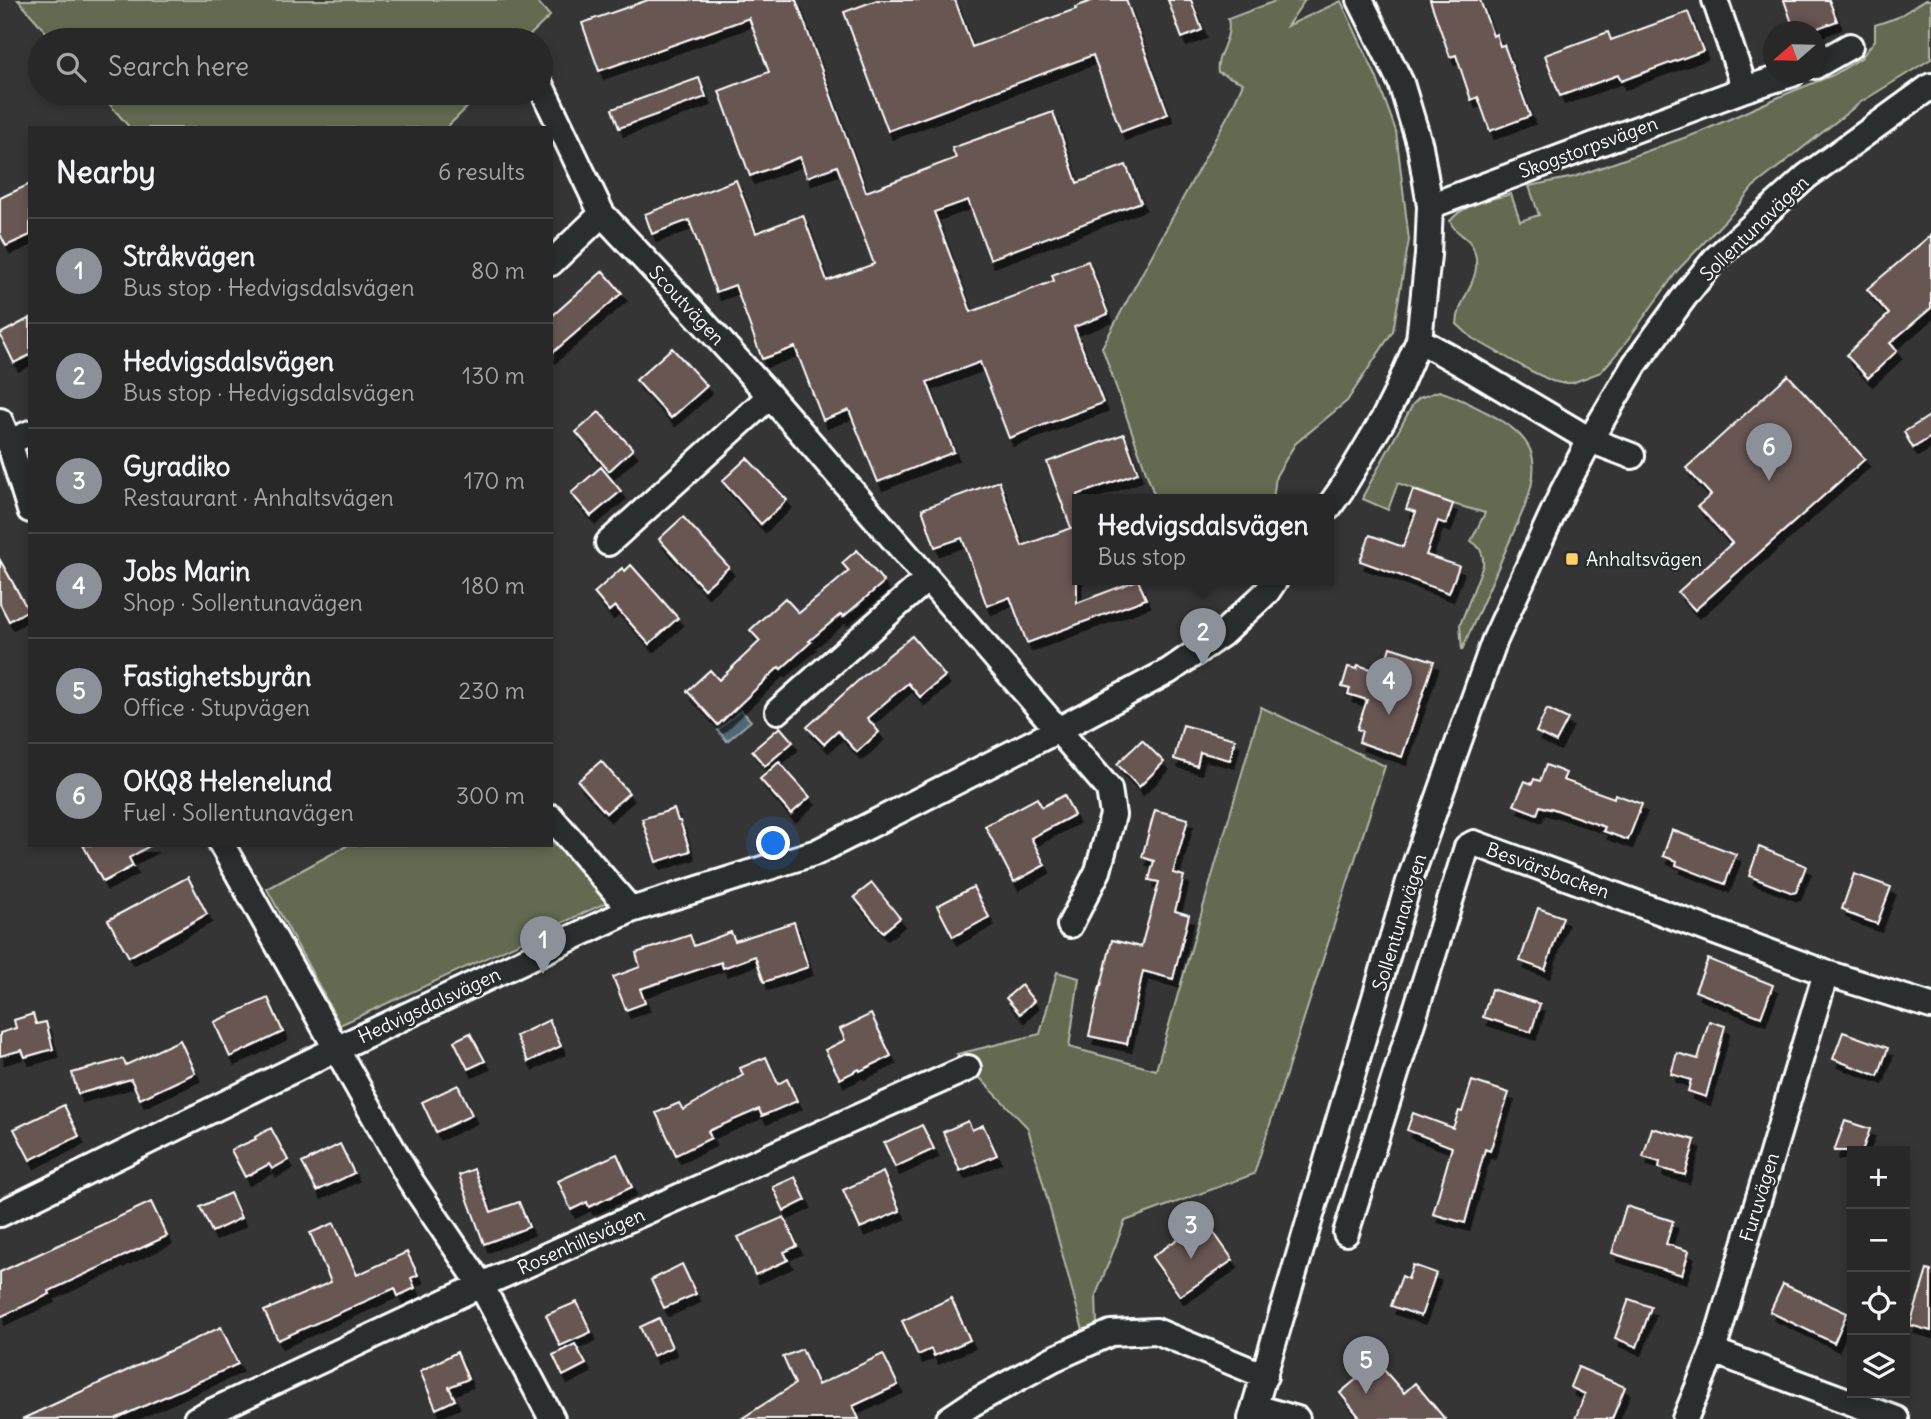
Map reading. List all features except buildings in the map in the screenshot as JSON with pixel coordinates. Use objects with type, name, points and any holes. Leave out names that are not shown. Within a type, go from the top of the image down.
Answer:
[{"type":"street","points":[[1334,499],[1384,418],[1419,340],[1428,255],[1430,206],[1420,146],[1402,83],[1360,0]]},
{"type":"street","points":[[1716,0],[1745,89]]},
{"type":"street","points":[[1826,60],[1850,46]]},
{"type":"street","name":"Skogstorpsvägen","points":[[1430,206],[1763,83]]},
{"type":"street","name":"Sollentunavägen","points":[[1253,1413],[1414,869],[1494,642],[1563,491],[1635,364],[1715,259],[1807,176],[1931,86]]},
{"type":"street","name":"Scoutvägen","points":[[550,105],[602,215],[771,396],[1058,730]]},
{"type":"street","points":[[553,261],[602,215]]},
{"type":"street","points":[[1419,340],[1590,440],[1632,456]]},
{"type":"street","points":[[608,543],[771,396]]},
{"type":"street","points":[[13,432],[28,501]]},
{"type":"street","points":[[778,711],[927,579]]},
{"type":"street","name":"Hedvigsdalsvägen","points":[[0,1214],[336,1049],[631,910],[817,852],[1169,671],[1221,635],[1272,585]]},
{"type":"street","points":[[1058,730],[1109,789],[1112,815],[1098,871],[1070,925]]},
{"type":"street","points":[[553,819],[631,910]]},
{"type":"street","name":"Besvärsbacken","points":[[1346,1233],[1467,847],[1474,842],[1825,973],[1931,1006]]},
{"type":"street","points":[[223,847],[410,1180],[481,1285],[552,1419]]},
{"type":"street","name":"Furuvägen","points":[[1685,1419],[1713,1351],[1825,973]]},
{"type":"street","name":"Rosenhillsvägen","points":[[196,1419],[481,1285],[968,1068]]},
{"type":"street","points":[[950,1419],[973,1403],[1053,1359],[1111,1333],[1156,1331],[1265,1376]]},
{"type":"street","points":[[1713,1351],[1896,1419]]},
{"type":"street","points":[[1253,1413],[1297,1419]]},
{"type":"green space","points":[[18,0],[536,0],[550,16],[538,28],[42,28]]},
{"type":"green space","points":[[1278,0],[1305,0],[1287,26],[1341,1],[1376,76],[1396,131],[1409,240],[1393,331],[1347,401],[1295,444],[1276,476],[1274,494],[1154,494],[1102,347],[1243,83],[1218,72],[1219,59],[1228,33],[1228,19]]},
{"type":"green space","points":[[1925,0],[1931,0],[1931,59],[1861,102],[1753,187],[1678,270],[1621,349],[1601,372],[1572,383],[1552,381],[1472,338],[1457,324],[1461,305],[1476,270],[1472,245],[1450,221],[1463,210],[1511,194],[1520,221],[1539,215],[1529,186],[1574,177],[1698,133],[1811,84],[1826,84],[1826,78],[1861,58],[1875,40],[1875,25],[1896,18]]},
{"type":"green space","points":[[110,105],[470,105],[448,126],[128,126]]},
{"type":"green space","points":[[1439,391],[1488,413],[1515,430],[1530,450],[1533,461],[1531,489],[1525,506],[1462,650],[1460,625],[1483,565],[1481,551],[1471,541],[1485,513],[1398,483],[1388,510],[1363,499],[1413,404],[1419,398]]},
{"type":"green space","points":[[1261,707],[1385,766],[1254,1174],[1125,1221],[1096,1295],[1097,1324],[1084,1334],[1028,1128],[957,1054],[1040,1034],[1057,972],[1079,978],[1069,1047],[1156,1070]]},
{"type":"green space","points":[[553,839],[610,901],[340,1025],[267,889],[344,847],[553,847]]},
{"type":"water","points":[[741,710],[751,721],[727,741],[718,730]]},
{"type":"place","name":"OKQ8 Helenelund","points":[[1769,481]]},
{"type":"place","name":"Anhaltsvägen","points":[[1572,559]]},
{"type":"place","name":"Hedvigsdalsvägen","points":[[1203,666]]},
{"type":"place","name":"Jobs Marin","points":[[1389,715]]},
{"type":"place","name":"Stråkvägen","points":[[543,974]]},
{"type":"place","name":"Gyradiko","points":[[1191,1259]]},
{"type":"place","name":"Fastighetsbyrån","points":[[1366,1394]]}]
